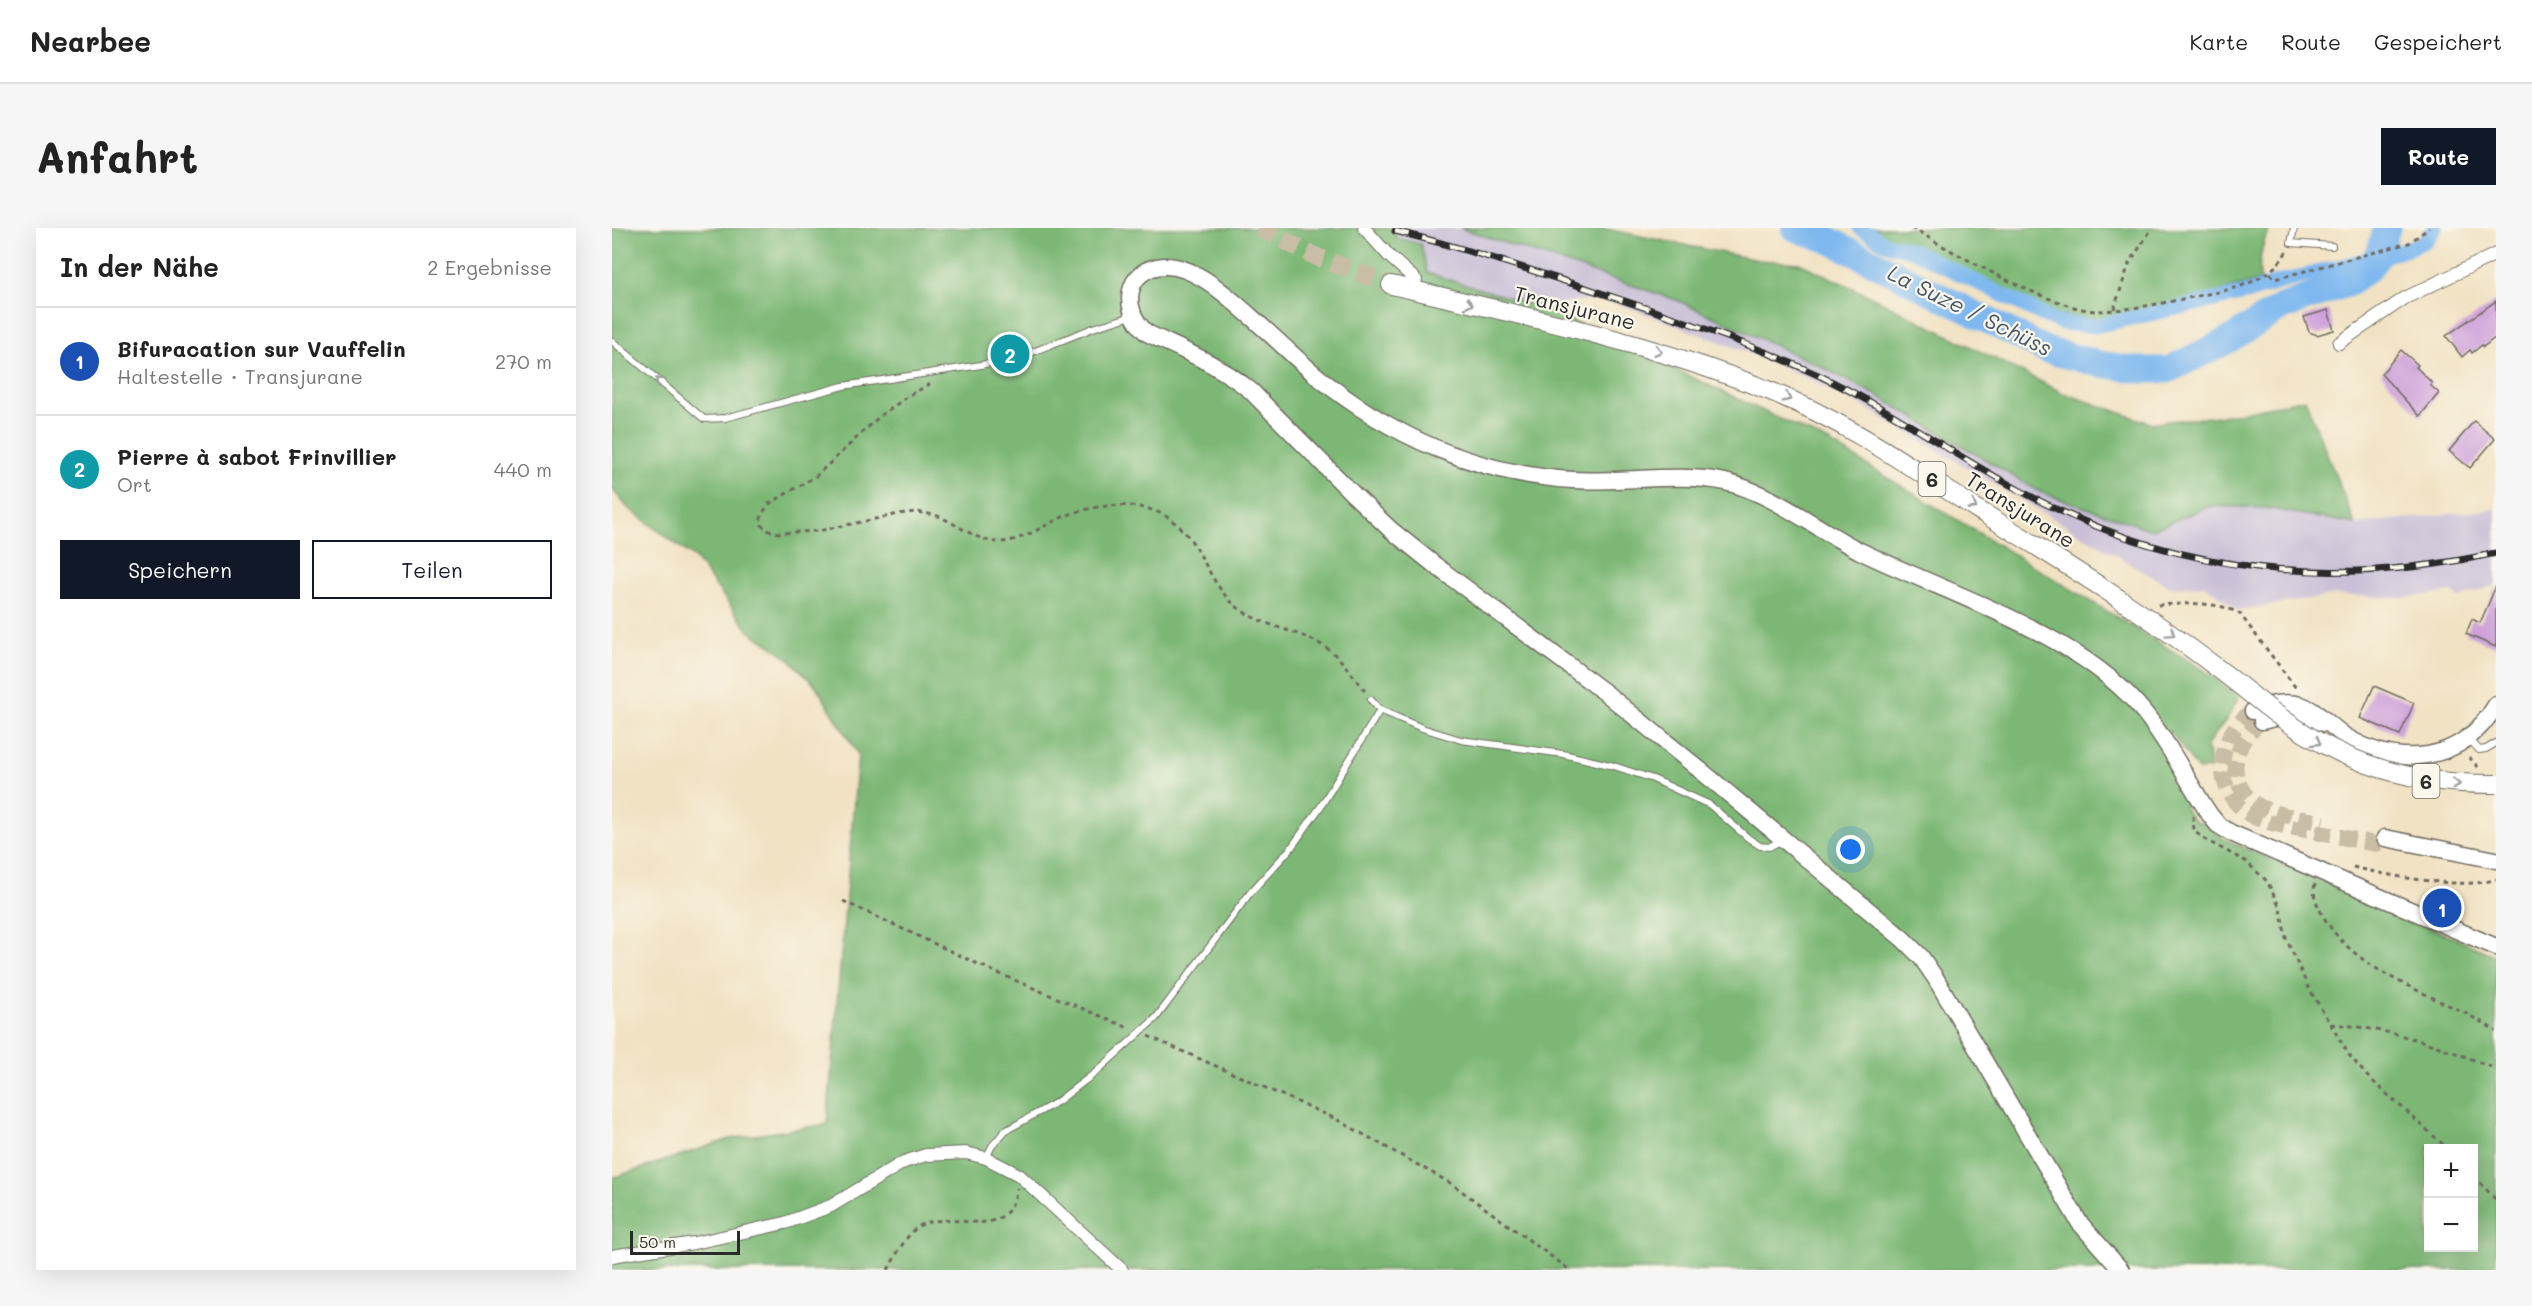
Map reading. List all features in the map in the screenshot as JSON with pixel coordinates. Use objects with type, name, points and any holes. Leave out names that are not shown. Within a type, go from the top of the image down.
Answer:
[{"type":"main road","name":"Transjurane","points":[[1391,285],[1680,358],[1772,392],[1810,409],[1914,467],[2089,578],[2176,637],[2256,709],[2330,750],[2387,772],[2431,782],[2496,784]]},
{"type":"street","points":[[1364,228],[1416,280]]},
{"type":"street","points":[[2339,343],[2405,298],[2496,254]]},
{"type":"street","points":[[2121,1270],[2079,1222],[1936,978],[1921,957],[1873,914],[1607,694],[1391,530],[1234,376],[1216,365],[1147,333],[1132,316],[1128,304],[1130,292],[1136,281],[1154,268],[1175,268],[1192,274],[1232,300],[1291,354],[1355,404],[1422,444],[1477,463],[1543,478],[1578,481],[1719,480],[1756,492],[1841,541],[2034,630],[2072,651],[2118,686],[2136,703],[2170,746],[2201,802],[2218,825],[2231,833],[2496,947]]},
{"type":"street","points":[[2256,709],[2325,723],[2366,747],[2385,755],[2403,758],[2423,756],[2463,741],[2482,724],[2496,705]]},
{"type":"street","points":[[2385,838],[2496,860]]},
{"type":"street","points":[[612,1256],[694,1243],[785,1224],[831,1206],[904,1162],[926,1155],[966,1153],[986,1158],[1019,1175],[1122,1270]]},
{"type":"lane","points":[[2294,228],[2291,243],[2332,246]]},
{"type":"lane","points":[[1416,280],[1432,294]]},
{"type":"lane","points":[[612,341],[704,419],[725,418],[843,386],[981,365],[1025,355],[1132,316]]},
{"type":"lane","points":[[1371,700],[1380,710],[1422,728],[1461,740],[1563,754],[1624,769],[1653,779],[1710,805],[1760,846],[1769,847],[1782,839]]},
{"type":"lane","points":[[986,1158],[992,1146],[1005,1131],[1056,1102],[1141,1033],[1173,998],[1250,893],[1297,839],[1340,779],[1361,738],[1380,710]]},
{"type":"lane","points":[[2463,741],[2480,750],[2496,743]]},
{"type":"path","points":[[1911,228],[1985,269],[2054,300],[2074,308],[2097,311],[2218,292],[2270,273],[2283,258],[2291,243]]},
{"type":"path","points":[[2114,309],[2129,264],[2152,228]]},
{"type":"path","points":[[2270,273],[2275,279],[2413,242],[2429,228]]},
{"type":"path","points":[[2343,256],[2349,259]]},
{"type":"path","points":[[942,371],[936,381],[910,395],[880,416],[816,476],[769,504],[762,514],[760,523],[766,530],[799,533],[898,514],[917,513],[934,515],[985,539],[999,542],[1014,540],[1066,516],[1093,508],[1150,509],[1169,518],[1186,533],[1199,550],[1219,590],[1233,605],[1252,618],[1317,643],[1332,652],[1371,700]]},
{"type":"path","points":[[2201,802],[2194,811],[2194,831],[2204,839],[2245,861],[2267,881],[2280,908],[2286,938],[2308,987],[2349,1055],[2367,1076],[2442,1144]]},
{"type":"path","points":[[2347,866],[2391,876],[2423,880],[2468,883],[2496,879]]},
{"type":"path","points":[[2320,873],[2314,886],[2314,900],[2341,942],[2379,969],[2460,1009],[2496,1031]]},
{"type":"path","points":[[843,901],[993,971],[1336,1119],[1452,1184],[1570,1270]]},
{"type":"path","points":[[2331,1024],[2393,1032],[2425,1041],[2496,1069]]},
{"type":"path","points":[[888,1270],[903,1244],[918,1226],[935,1219],[981,1224],[999,1219],[1011,1207],[1019,1175]]},
{"type":"path","points":[[2478,1180],[2496,1200]]},
{"type":"shaded area","points":[[1397,228],[1460,228],[1679,301],[1822,367],[1876,395],[2040,492],[2152,530],[2209,506],[2266,508],[2355,524],[2496,509],[2496,585],[2458,598],[2453,592],[2399,598],[2336,595],[2238,610],[2205,585],[2170,587],[1850,399],[1768,360],[1608,300],[1573,301],[1547,309],[1426,273],[1421,244],[1394,237]]},
{"type":"green space","points":[[612,228],[1397,228],[1394,237],[1421,244],[1427,273],[1547,309],[1829,442],[2204,670],[2239,697],[2226,720],[2207,745],[2211,769],[2198,770],[2170,731],[2160,749],[2184,792],[2186,811],[2198,824],[2203,821],[2224,839],[2496,956],[2496,1270],[612,1270],[612,1178],[730,1139],[827,1124],[858,754],[816,686],[787,657],[749,631],[696,559],[628,508],[612,489]]},
{"type":"green space","points":[[1460,228],[1601,228],[1758,260],[1799,263],[2063,393],[2150,423],[2229,415],[2305,399],[2355,524],[2266,508],[2209,506],[2152,530],[2040,492],[1876,395],[1822,367],[1679,301]]},
{"type":"green space","points":[[1867,228],[2269,228],[2260,260],[2261,280],[2115,322],[2050,314],[2015,302],[1882,241]]},
{"type":"building","points":[[2496,301],[2496,337],[2483,347],[2482,345],[2472,353],[2470,350],[2462,357],[2446,336]]},
{"type":"building","points":[[2328,310],[2334,330],[2317,335],[2309,332],[2304,317]]},
{"type":"building","points":[[2401,350],[2418,365],[2416,367],[2439,393],[2420,416],[2381,374]]},
{"type":"building","points":[[2474,421],[2495,439],[2470,468],[2449,451]]},
{"type":"building","points":[[2496,586],[2496,647],[2466,634],[2472,619],[2480,623]]},
{"type":"building","points":[[2374,686],[2414,703],[2400,735],[2360,718]]},
{"type":"waterway","name":"La Suze / Schüss","points":[[1795,228],[1831,241],[2046,350],[2100,364],[2139,370],[2168,370],[2227,341],[2282,307],[2349,283],[2369,268],[2378,256],[2387,228]]},
{"type":"waterway","points":[[1860,228],[1884,243],[1914,251],[2061,323],[2095,326],[2246,293],[2405,250],[2425,241],[2435,228]]},
{"type":"tunnel","points":[[1259,228],[1317,257],[1391,285]]},
{"type":"tunnel","points":[[2253,711],[2241,720],[2233,732],[2226,744],[2223,757],[2225,784],[2241,808],[2259,819],[2280,825],[2376,844],[2385,838]]},
{"type":"tunnel","points":[[2262,721],[2252,730],[2238,751],[2236,775],[2240,786],[2259,806],[2282,814],[2323,823]]},
{"type":"railway","points":[[1395,231],[1472,252],[1573,284],[1764,352],[1846,389],[2038,500],[2093,525],[2149,545],[2205,559],[2262,568],[2320,571],[2378,570],[2436,564],[2496,553]]},
{"type":"place","name":"Pierre à sabot Frinvillier","points":[[1010,354]]},
{"type":"place","name":"Bifuracation sur Vauffelin","points":[[2442,908]]}]
